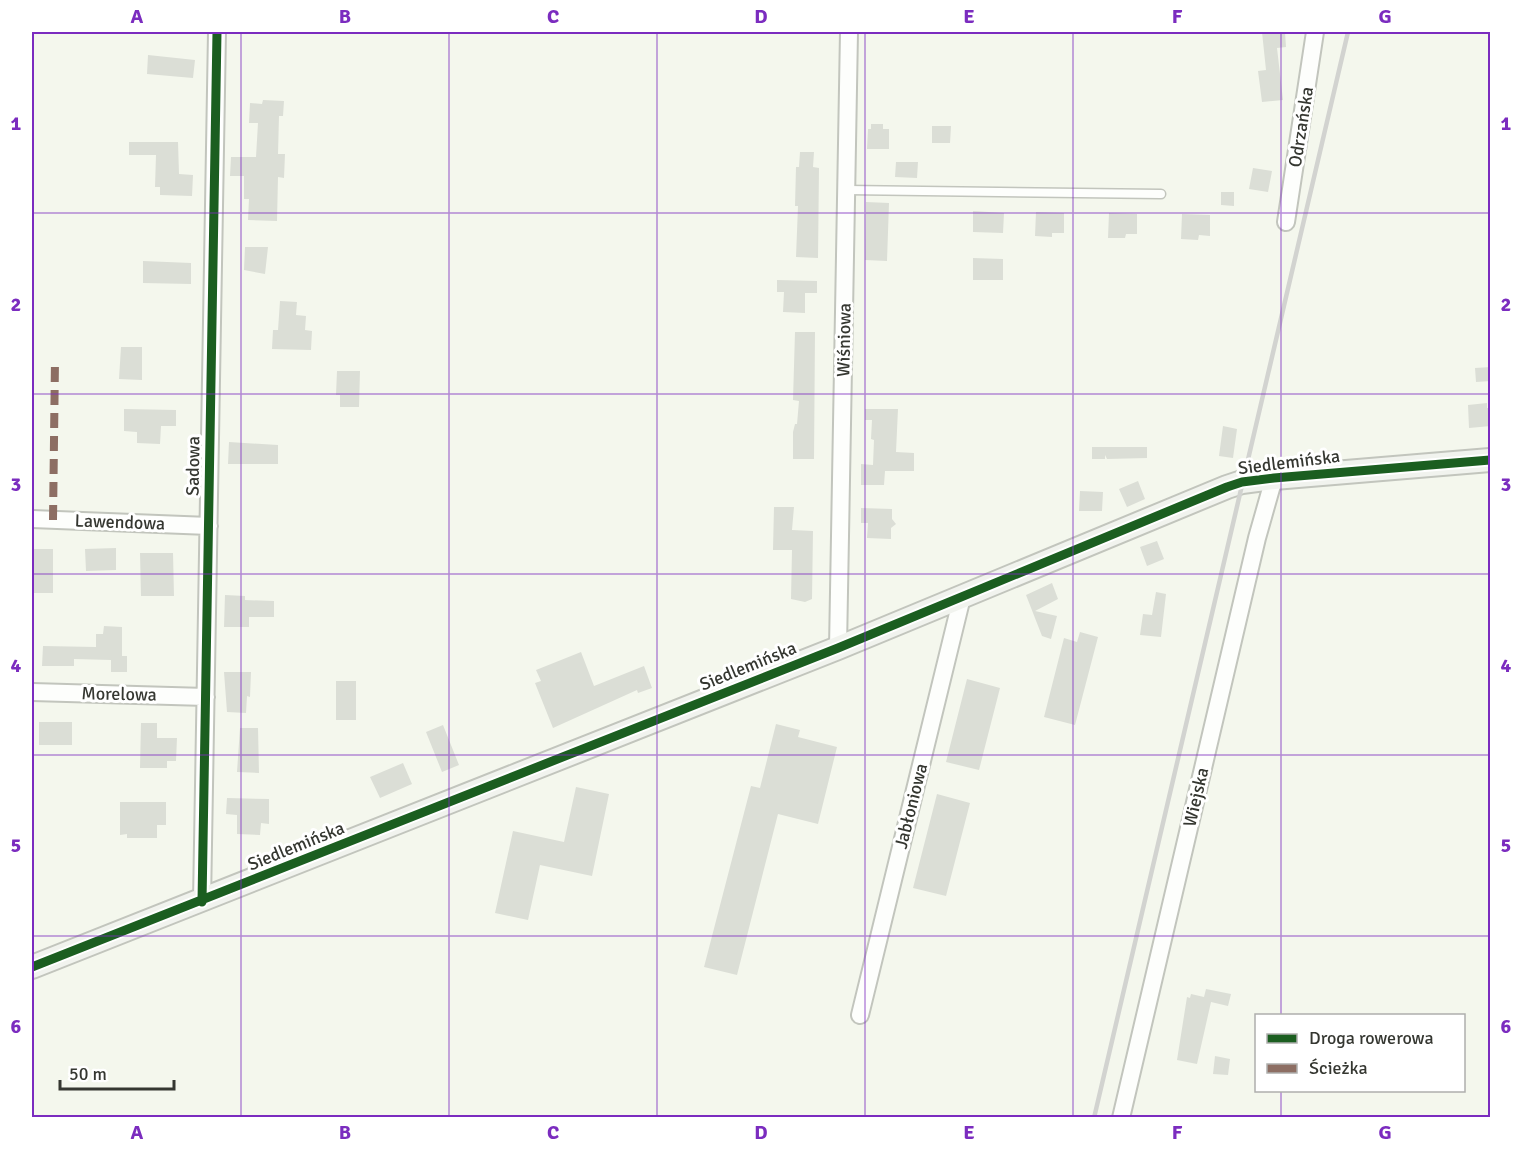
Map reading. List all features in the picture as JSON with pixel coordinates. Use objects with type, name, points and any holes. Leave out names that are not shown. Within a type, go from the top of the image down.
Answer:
[{"type":"street","name":"Sadowa","points":[[202,902],[217,32]]},
{"type":"street","name":"Wiśniowa","points":[[838,648],[849,32]]},
{"type":"street","name":"Odrzańska","points":[[1286,222],[1315,32]]},
{"type":"street","name":"Siedlemińska","points":[[32,967],[202,902],[838,648],[1227,487],[1242,482],[1274,478],[1491,460]]},
{"type":"street","name":"Wiejska","points":[[1121,1118],[1257,538],[1274,478]]},
{"type":"street","name":"Lawendowa","points":[[32,519],[208,526]]},
{"type":"street","name":"Jabłoniowa","points":[[860,1015],[962,597]]},
{"type":"street","name":"Morelowa","points":[[32,692],[206,696]]},
{"type":"lane","points":[[847,190],[1161,194]]},
{"type":"building","points":[[1262,32],[1285,32],[1286,47],[1277,48],[1283,100],[1262,102],[1258,71],[1266,70]]},
{"type":"building","points":[[148,55],[195,60],[193,78],[147,74]]},
{"type":"building","points":[[263,100],[284,101],[283,116],[279,116],[278,154],[285,154],[284,178],[278,177],[277,221],[248,220],[249,199],[244,199],[244,176],[230,176],[231,157],[256,157],[258,123],[249,123],[250,103],[262,104]]},
{"type":"building","points":[[871,124],[883,124],[883,129],[889,129],[889,149],[867,149],[868,129],[871,129]]},
{"type":"building","points":[[932,126],[951,126],[950,143],[932,143]]},
{"type":"building","points":[[129,142],[178,142],[179,174],[193,175],[192,196],[160,195],[160,187],[155,187],[156,155],[129,155]]},
{"type":"building","points":[[800,152],[814,152],[813,167],[819,168],[818,258],[796,257],[798,206],[795,206],[796,167],[799,167]]},
{"type":"building","points":[[896,162],[918,162],[917,178],[895,177]]},
{"type":"building","points":[[1253,168],[1272,171],[1268,192],[1249,189]]},
{"type":"building","points":[[1221,192],[1234,192],[1234,206],[1221,205]]},
{"type":"building","points":[[866,202],[889,203],[887,261],[865,260]]},
{"type":"building","points":[[973,211],[1004,213],[1003,233],[973,232]]},
{"type":"building","points":[[1036,212],[1064,213],[1064,233],[1052,233],[1052,237],[1035,236]]},
{"type":"building","points":[[1109,213],[1137,214],[1137,234],[1126,234],[1125,238],[1108,238]]},
{"type":"building","points":[[1182,214],[1210,215],[1210,236],[1199,235],[1198,240],[1181,239]]},
{"type":"building","points":[[245,247],[268,247],[265,274],[244,270]]},
{"type":"building","points":[[973,258],[1003,259],[1003,280],[973,280]]},
{"type":"building","points":[[143,261],[191,263],[191,284],[143,283]]},
{"type":"building","points":[[777,280],[817,281],[817,293],[805,293],[805,313],[783,312],[784,292],[777,292]]},
{"type":"building","points":[[280,301],[297,302],[296,315],[306,316],[305,330],[312,331],[311,350],[272,349],[273,330],[278,330]]},
{"type":"building","points":[[795,332],[815,332],[814,459],[793,459],[793,432],[797,424],[799,401],[793,400]]},
{"type":"building","points":[[121,347],[142,347],[142,380],[119,379]]},
{"type":"building","points":[[1491,367],[1491,381],[1476,382],[1475,368]]},
{"type":"building","points":[[337,371],[360,371],[359,407],[340,407],[340,395],[336,395]]},
{"type":"building","points":[[1487,403],[1487,408],[1491,408],[1491,426],[1469,428],[1468,405]]},
{"type":"building","points":[[124,409],[176,410],[176,426],[161,426],[160,444],[137,443],[137,432],[124,431]]},
{"type":"building","points":[[865,409],[898,409],[896,452],[914,453],[914,471],[885,471],[884,485],[861,485],[861,464],[873,465],[872,420],[865,420]]},
{"type":"building","points":[[1223,426],[1237,429],[1233,458],[1219,456]]},
{"type":"building","points":[[229,442],[278,445],[278,464],[228,464]]},
{"type":"building","points":[[1092,447],[1147,447],[1147,458],[1107,459],[1105,455],[1105,459],[1092,459]]},
{"type":"building","points":[[1138,481],[1145,499],[1127,507],[1119,489]]},
{"type":"building","points":[[1080,491],[1103,492],[1102,511],[1079,511]]},
{"type":"building","points":[[774,507],[794,507],[792,530],[813,531],[812,599],[805,602],[791,599],[792,550],[773,550]]},
{"type":"building","points":[[861,508],[892,509],[892,519],[896,524],[891,528],[891,539],[867,538],[868,523],[861,523]]},
{"type":"building","points":[[1157,541],[1164,559],[1147,566],[1140,547]]},
{"type":"building","points":[[116,548],[116,570],[86,571],[85,549]]},
{"type":"building","points":[[34,549],[53,549],[53,593],[33,593]]},
{"type":"building","points":[[140,553],[173,553],[174,596],[141,596]]},
{"type":"building","points":[[1052,583],[1058,599],[1035,611],[1057,616],[1051,639],[1042,636],[1026,595]]},
{"type":"building","points":[[1156,592],[1166,594],[1161,637],[1140,635],[1143,614],[1152,615]]},
{"type":"building","points":[[225,595],[245,596],[245,600],[274,601],[274,617],[249,617],[249,627],[224,627]]},
{"type":"building","points":[[104,626],[122,627],[122,656],[127,656],[127,672],[111,672],[111,660],[74,659],[74,666],[42,666],[43,646],[96,647],[96,634],[103,634]]},
{"type":"building","points":[[1080,632],[1098,637],[1075,725],[1044,717],[1064,638],[1077,642]]},
{"type":"building","points":[[581,652],[594,686],[644,666],[652,688],[638,693],[637,690],[553,728],[535,683],[541,681],[536,670]]},
{"type":"building","points":[[224,672],[251,672],[250,697],[247,696],[246,713],[227,712]]},
{"type":"building","points":[[967,679],[1000,688],[979,770],[946,762]]},
{"type":"building","points":[[336,681],[356,681],[356,720],[336,720]]},
{"type":"building","points":[[39,722],[72,722],[72,745],[39,745]]},
{"type":"building","points":[[141,723],[157,723],[157,738],[177,738],[176,761],[167,761],[167,768],[140,768]]},
{"type":"building","points":[[776,724],[800,730],[798,737],[837,747],[818,824],[778,814],[737,975],[704,967],[751,786],[760,788]]},
{"type":"building","points":[[443,725],[459,765],[442,772],[426,732]]},
{"type":"building","points":[[240,728],[258,728],[259,773],[237,772]]},
{"type":"building","points":[[403,763],[412,784],[380,798],[370,777]]},
{"type":"building","points":[[576,787],[609,794],[592,876],[540,865],[528,920],[495,913],[513,831],[564,842]]},
{"type":"building","points":[[937,794],[970,803],[946,896],[913,888]]},
{"type":"building","points":[[227,798],[269,799],[269,824],[261,823],[260,835],[237,834],[237,815],[226,814]]},
{"type":"building","points":[[120,802],[166,802],[166,825],[157,825],[157,838],[127,838],[127,834],[120,835]]},
{"type":"building","points":[[1206,989],[1231,994],[1228,1006],[1211,1002],[1197,1064],[1177,1060],[1187,997],[1190,998],[1191,994],[1204,997]]},
{"type":"building","points":[[1215,1056],[1230,1059],[1228,1075],[1213,1074]]},
{"type":"railway","points":[[1094,1118],[1348,32]]},
{"type":"marked path","points":[[53,520],[55,360]]},
{"type":"cycle path","points":[[202,902],[217,32]]},
{"type":"cycle path","points":[[32,967],[838,648],[1227,487],[1242,482],[1274,478],[1490,460]]}]
